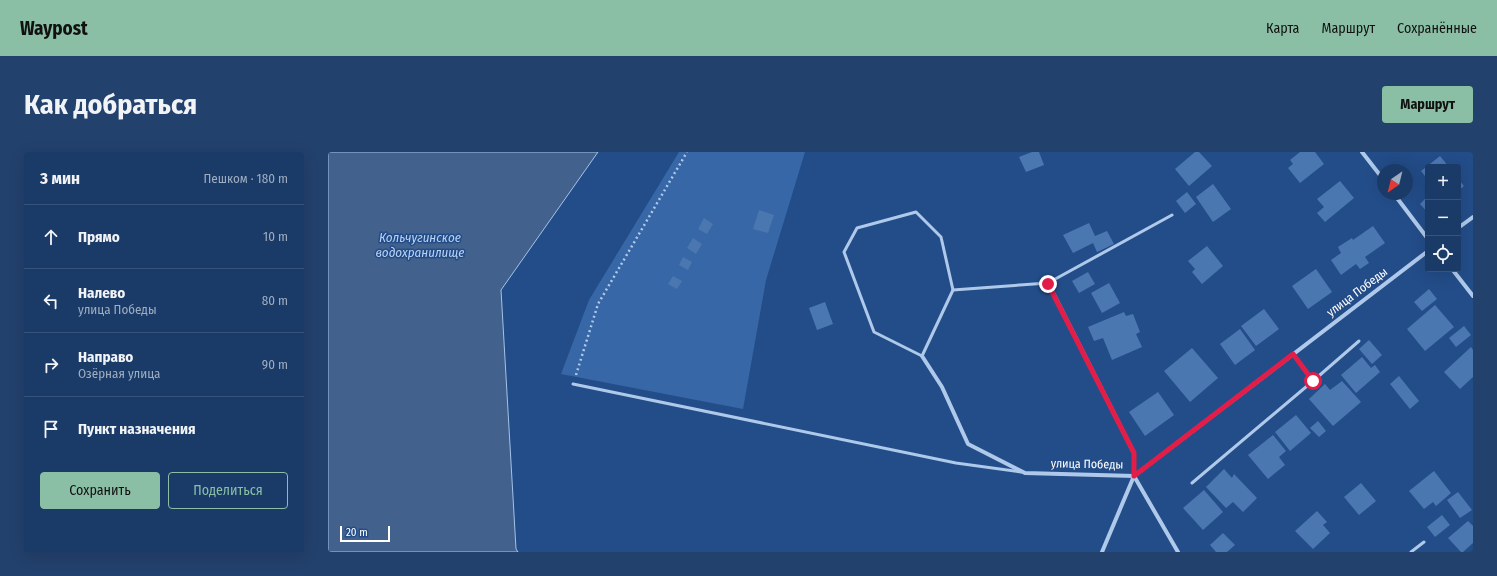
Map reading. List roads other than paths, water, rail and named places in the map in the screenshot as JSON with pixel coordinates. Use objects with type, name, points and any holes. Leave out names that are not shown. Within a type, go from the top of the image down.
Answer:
[{"type":"street","points":[[1362,152],[1377,171]]},
{"type":"street","points":[[1399,200],[1426,236]]},
{"type":"street","points":[[1461,226],[1473,217]]},
{"type":"street","name":"улица Победы","points":[[922,356],[942,387],[968,444],[1025,473],[1134,476],[1425,253]]},
{"type":"street","points":[[1454,272],[1473,296]]},
{"type":"street","points":[[1048,284],[1134,453],[1134,476],[1102,552]]},
{"type":"street","points":[[1134,476],[1178,552]]},
{"type":"lane","points":[[916,212],[941,237],[953,290],[922,356],[874,332],[844,252],[857,228],[916,212]]},
{"type":"lane","points":[[953,290],[1048,284],[1172,215]]},
{"type":"lane","points":[[1192,483],[1359,341]]},
{"type":"lane","points":[[1293,354],[1313,381]]},
{"type":"lane","points":[[573,384],[956,463],[1025,473]]},
{"type":"lane","points":[[1411,552],[1424,542]]},
{"type":"water","name":"Кольчугинское водохранилище","points":[[328,152],[598,152],[501,290],[516,549],[518,552],[328,552]]}]
